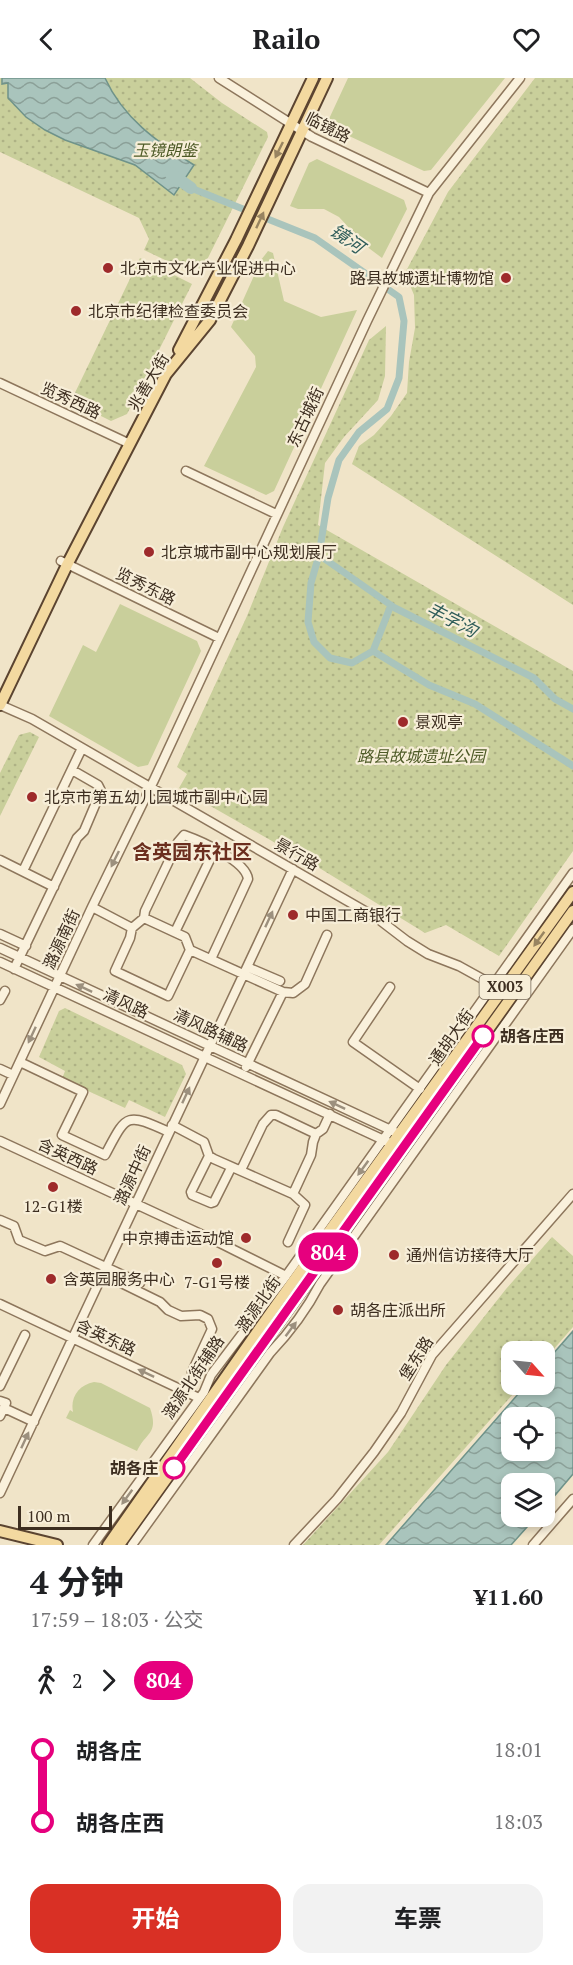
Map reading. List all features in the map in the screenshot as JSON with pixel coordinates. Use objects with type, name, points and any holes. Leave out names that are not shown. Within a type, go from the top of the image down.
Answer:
[{"type":"main road","name":"兆善大街","points":[[0,689],[127,442],[164,364],[180,350],[236,240],[313,78]]},
{"type":"main road","name":"兆善大街","points":[[127,442],[166,374],[210,320],[248,246],[327,78]]},
{"type":"main road","name":"兆善大街","points":[[0,705],[64,563]]},
{"type":"main road","name":"通胡大街","points":[[445,1089],[498,987],[573,892]]},
{"type":"main road","name":"通胡大街","points":[[445,1089],[573,911]]},
{"type":"main road","name":"潞源北街","points":[[118,1545],[400,1134],[445,1089]]},
{"type":"main road","name":"潞源北街","points":[[108,1545],[170,1446],[393,1144]]},
{"type":"main road","points":[[1,1530],[57,1545]]},
{"type":"street","name":"临镜路","points":[[219,78],[301,132],[429,193]]},
{"type":"street","name":"东古城街","points":[[150,788],[276,514],[429,193],[520,78]]},
{"type":"street","name":"览秀西路","points":[[0,383],[127,442]]},
{"type":"street","points":[[186,471],[276,514]]},
{"type":"street","name":"览秀东路","points":[[64,563],[219,638]]},
{"type":"street","name":"景行路","points":[[0,705],[32,719],[293,869],[377,918],[428,954],[459,966],[498,987],[516,991]]},
{"type":"street","points":[[23,871],[82,748]]},
{"type":"street","points":[[14,969],[77,838],[84,831],[101,791],[98,785],[72,770]]},
{"type":"street","name":"潞源南街","points":[[0,1104],[150,788]]},
{"type":"street","points":[[190,950],[168,996],[115,971],[130,938],[132,928],[144,918],[145,911],[178,842],[184,835],[215,849],[243,867],[247,873],[248,879],[211,959]]},
{"type":"street","points":[[174,932],[215,849]]},
{"type":"street","points":[[0,860],[54,887]]},
{"type":"street","name":"潞源中街","points":[[0,1493],[293,869]]},
{"type":"street","name":"潞源北街辅路","points":[[93,1545],[170,1446],[218,1365],[286,1276],[393,1144],[400,1134],[420,1089],[498,987],[573,873]]},
{"type":"street","points":[[92,908],[132,928]]},
{"type":"street","points":[[144,918],[185,937],[190,950],[280,981]]},
{"type":"street","points":[[132,1545],[270,1353],[284,1339],[310,1303],[445,1089],[573,929]]},
{"type":"street","points":[[0,934],[26,946]]},
{"type":"street","points":[[245,970],[284,992],[293,993],[304,984],[327,935]]},
{"type":"street","name":"清风路辅路","points":[[0,948],[400,1134]]},
{"type":"street","name":"清风路","points":[[0,962],[393,1144]]},
{"type":"street","points":[[390,987],[352,1042],[420,1089]]},
{"type":"street","points":[[0,1000],[5,991]]},
{"type":"street","points":[[243,1073],[284,992]]},
{"type":"street","points":[[20,1062],[83,1092],[62,1135],[66,1137],[105,1155],[122,1123],[135,1118],[170,1128],[204,1142],[209,1156],[231,1168],[241,1170],[293,1194],[305,1205],[288,1242]]},
{"type":"street","points":[[0,1069],[14,1075]]},
{"type":"street","points":[[293,1194],[311,1155],[316,1134],[323,1129],[330,1114]]},
{"type":"street","points":[[241,1170],[263,1124],[271,1115],[276,1115],[316,1134]]},
{"type":"street","name":"含英西路","points":[[0,1141],[286,1276]]},
{"type":"street","points":[[209,1156],[191,1192],[192,1195],[211,1203],[214,1202],[231,1168]]},
{"type":"street","name":"堡东路","points":[[294,1545],[337,1499],[374,1452],[401,1413],[432,1355],[573,1194]]},
{"type":"street","points":[[0,1220],[14,1226],[19,1240],[45,1251],[60,1246],[160,1302],[168,1310],[181,1316],[200,1315],[208,1319],[212,1329],[192,1372]]},
{"type":"street","points":[[104,1270],[140,1283]]},
{"type":"street","name":"含英东路","points":[[0,1304],[199,1398]]},
{"type":"street","points":[[0,1386],[25,1335]]},
{"type":"street","points":[[1,1408],[34,1422]]},
{"type":"street","points":[[533,1545],[573,1499]]},
{"type":"green space","name":"玉镜朗鉴","points":[[0,78],[190,78],[222,103],[267,132],[268,137],[199,276],[144,250],[149,239],[139,218],[0,152]]},
{"type":"green space","points":[[348,78],[505,78],[431,170],[424,171],[332,128],[328,121]]},
{"type":"green space","points":[[535,78],[573,78],[573,605],[352,464],[359,446],[374,435],[407,393],[409,362],[415,328],[414,295],[405,273],[448,192]]},
{"type":"green space","points":[[317,159],[404,200],[407,209],[382,258],[366,246],[339,217],[324,209],[298,209],[290,206],[309,163]]},
{"type":"green space","points":[[268,251],[273,253],[284,301],[321,317],[357,310],[274,491],[266,495],[204,466],[256,367],[255,356],[231,327],[261,260]]},
{"type":"green space","points":[[140,258],[192,284],[127,414],[111,421],[71,401]]},
{"type":"green space","name":"路县故城遗址公园","points":[[386,326],[385,376],[378,400],[344,437],[325,463],[318,525],[573,671],[573,851],[499,956],[446,925],[425,933],[321,869],[179,788],[187,774],[177,767],[247,616],[283,527],[369,340]]},
{"type":"green space","points":[[120,604],[197,641],[201,651],[148,765],[138,767],[49,716],[83,645],[96,652]]},
{"type":"green space","points":[[30,732],[39,737],[0,816],[0,773],[19,735]]},
{"type":"green space","points":[[65,1008],[182,1065],[186,1074],[165,1117],[129,1100],[125,1108],[62,1079],[65,1071],[39,1057],[59,1011]]},
{"type":"green space","points":[[552,1237],[573,1256],[573,1327],[555,1348],[555,1341],[501,1341],[501,1395],[512,1395],[379,1545],[303,1545],[388,1452],[446,1365],[506,1289]]},
{"type":"green space","points":[[94,1382],[101,1383],[150,1408],[152,1428],[137,1451],[66,1418],[70,1410],[73,1412],[73,1401],[77,1392]]},
{"type":"water","points":[[2,78],[105,78],[121,105],[142,128],[194,165],[174,195],[135,165],[65,140],[45,130],[26,117],[8,98],[8,83],[2,84]]},
{"type":"water","points":[[573,1331],[573,1474],[555,1495],[555,1473],[501,1473],[501,1527],[527,1527],[511,1545],[386,1545],[501,1414],[501,1461],[555,1461],[555,1407],[507,1407],[517,1395],[555,1395],[555,1352]]},
{"type":"waterway","name":"镜河","points":[[170,173],[191,188]]},
{"type":"waterway","name":"镜河","points":[[191,188],[315,238],[399,297],[404,321],[399,378],[387,409],[359,432],[339,460],[328,498],[319,555],[311,583],[308,622],[314,642],[330,658],[352,663],[373,651]]},
{"type":"waterway","name":"丰字沟","points":[[319,555],[395,608],[534,678],[555,699],[573,709]]},
{"type":"waterway","points":[[391,605],[373,651],[429,685],[475,704],[573,766]]},
{"type":"bus line","name":"804","points":[[174,1468],[483,1036]]},
{"type":"place","name":"北京市文化产业促进中心","points":[[108,268]]},
{"type":"place","name":"路县故城遗址博物馆","points":[[506,278]]},
{"type":"place","name":"北京市纪律检查委员会","points":[[76,311]]},
{"type":"place","name":"北京城市副中心规划展厅","points":[[149,552]]},
{"type":"place","name":"景观亭","points":[[403,722]]},
{"type":"place","name":"北京市第五幼儿园城市副中心园","points":[[32,797]]},
{"type":"place","name":"中国工商银行","points":[[293,915]]},
{"type":"place","name":"胡各庄西","points":[[483,1036]]},
{"type":"place","name":"12-G1楼","points":[[53,1187]]},
{"type":"place","name":"中京搏击运动馆","points":[[246,1238]]},
{"type":"place","name":"通州信访接待大厅","points":[[394,1255]]},
{"type":"place","name":"7-G1号楼","points":[[217,1263]]},
{"type":"place","name":"含英园服务中心","points":[[51,1279]]},
{"type":"place","name":"胡各庄派出所","points":[[338,1310]]},
{"type":"place","name":"胡各庄","points":[[174,1468]]},
{"type":"district","name":"含英园东社区","points":[[192,852]]}]
